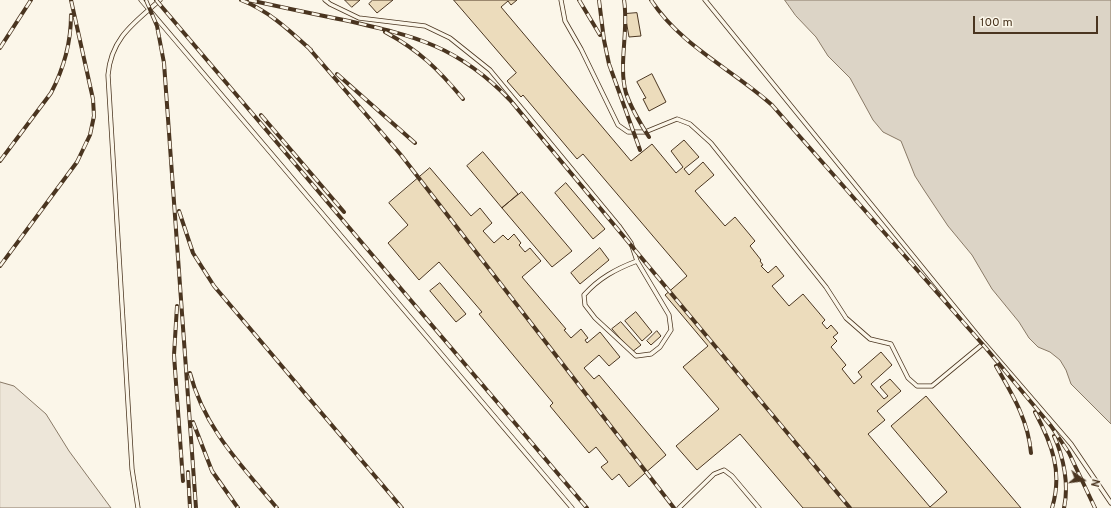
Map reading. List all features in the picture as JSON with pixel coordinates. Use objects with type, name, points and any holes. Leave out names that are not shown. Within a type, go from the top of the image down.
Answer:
[{"type":"lane","points":[[141,0],[572,508]]},
{"type":"lane","points":[[138,508],[132,469],[108,75],[110,58],[118,40],[160,0]]},
{"type":"lane","points":[[325,0],[359,18],[425,26],[450,38],[490,70],[619,226],[631,244],[637,261],[669,315],[671,330],[660,347],[651,354],[636,356],[595,318],[585,305],[584,295],[593,284],[614,270],[637,261]]},
{"type":"lane","points":[[561,0],[565,21],[581,49],[618,125],[628,132],[645,132],[677,119],[690,124],[711,143],[826,287],[846,318],[870,339],[891,344],[908,378],[917,386],[932,386],[984,343]]},
{"type":"lane","points":[[705,0],[984,343],[1071,444],[1111,503]]},
{"type":"lane","points":[[679,508],[714,474],[724,470],[732,476],[759,508]]},
{"type":"shaded area","points":[[785,0],[1111,0],[1111,424],[1071,384],[1066,370],[1060,360],[1050,352],[1038,347],[1029,338],[1019,322],[992,289],[972,255],[948,226],[924,190],[915,176],[901,141],[883,132],[873,120],[850,78],[828,56],[816,37],[796,16]]},
{"type":"shaded area","points":[[0,382],[14,386],[46,414],[69,451],[111,508],[0,508]]},
{"type":"building","points":[[345,0],[360,0],[352,7]]},
{"type":"building","points":[[373,0],[393,0],[377,13],[369,4]]},
{"type":"building","points":[[454,0],[517,0],[511,5],[508,1],[501,7],[631,161],[652,144],[676,173],[683,167],[671,151],[684,140],[699,157],[684,169],[689,175],[703,162],[714,175],[695,191],[725,226],[735,217],[755,241],[750,246],[761,260],[760,261],[763,265],[761,266],[768,273],[776,266],[784,276],[772,286],[789,306],[803,294],[825,320],[822,323],[827,329],[831,325],[838,333],[833,337],[837,341],[831,347],[846,365],[842,369],[854,384],[862,377],[858,372],[881,352],[892,365],[871,384],[884,399],[888,396],[880,387],[890,379],[901,391],[877,411],[885,420],[868,434],[930,507],[947,492],[891,426],[926,396],[1021,508],[803,508],[740,434],[697,470],[676,446],[719,409],[683,367],[708,346],[665,295],[687,276],[583,154],[577,159],[523,95],[521,97],[507,81],[516,73]]},
{"type":"building","points":[[637,13],[641,36],[629,37],[625,14]]},
{"type":"building","points":[[652,74],[666,102],[649,111],[643,99],[646,98],[637,82]]},
{"type":"building","points":[[483,152],[518,194],[502,208],[467,166]]},
{"type":"building","points":[[430,168],[471,216],[480,208],[492,223],[483,231],[494,243],[503,235],[508,240],[514,234],[521,243],[519,245],[525,252],[530,248],[541,261],[522,277],[566,329],[564,330],[571,338],[581,329],[588,338],[585,340],[587,343],[600,332],[620,357],[609,366],[599,355],[584,368],[594,379],[599,375],[666,455],[629,487],[619,474],[612,480],[601,467],[608,462],[596,447],[589,453],[550,406],[553,403],[479,314],[482,312],[439,262],[419,280],[388,243],[408,225],[389,203]]},
{"type":"building","points":[[566,183],[605,229],[593,239],[555,193]]},
{"type":"building","points":[[522,192],[572,251],[552,267],[502,208]]},
{"type":"building","points":[[600,248],[609,260],[580,284],[571,273]]},
{"type":"building","points":[[440,283],[466,314],[456,322],[430,291]]},
{"type":"building","points":[[636,312],[652,332],[642,341],[625,321]]},
{"type":"building","points":[[621,322],[641,345],[632,352],[612,329]]},
{"type":"building","points":[[657,331],[661,336],[651,345],[647,341]]},
{"type":"railway","points":[[0,48],[31,0]]},
{"type":"railway","points":[[0,266],[77,162],[90,135],[94,116],[93,99],[71,0]]},
{"type":"railway","points":[[146,0],[157,26],[164,63],[196,508]]},
{"type":"railway","points":[[156,0],[587,508]]},
{"type":"railway","points":[[241,0],[270,15],[311,50]]},
{"type":"railway","points":[[249,0],[344,20],[414,38],[453,55],[472,67],[491,82],[510,100],[850,508]]},
{"type":"railway","points":[[579,0],[600,35]]},
{"type":"railway","points":[[599,0],[604,40],[609,64],[640,150]]},
{"type":"railway","points":[[624,0],[625,23],[623,71],[626,93],[630,104],[649,137]]},
{"type":"railway","points":[[651,0],[677,31],[772,105],[985,347],[1051,426],[1069,453],[1095,508]]},
{"type":"railway","points":[[0,161],[51,93],[56,84],[66,55],[70,35],[71,15]]},
{"type":"railway","points":[[385,32],[408,46],[428,61],[463,99]]},
{"type":"railway","points":[[307,46],[401,155],[674,508]]},
{"type":"railway","points":[[337,74],[415,143]]},
{"type":"railway","points":[[261,115],[344,212]]},
{"type":"railway","points":[[179,211],[193,253],[214,286],[402,508]]},
{"type":"railway","points":[[177,306],[174,355],[183,481]]},
{"type":"railway","points":[[996,366],[1023,418],[1027,429],[1031,453]]},
{"type":"railway","points":[[190,373],[196,393],[214,429],[277,508]]},
{"type":"railway","points":[[1035,412],[1051,447],[1054,458],[1056,482],[1052,508]]},
{"type":"railway","points":[[193,422],[212,471],[238,508]]},
{"type":"railway","points":[[1054,436],[1058,444],[1065,472],[1066,490],[1064,508]]},
{"type":"railway","points":[[188,472],[190,508]]}]
